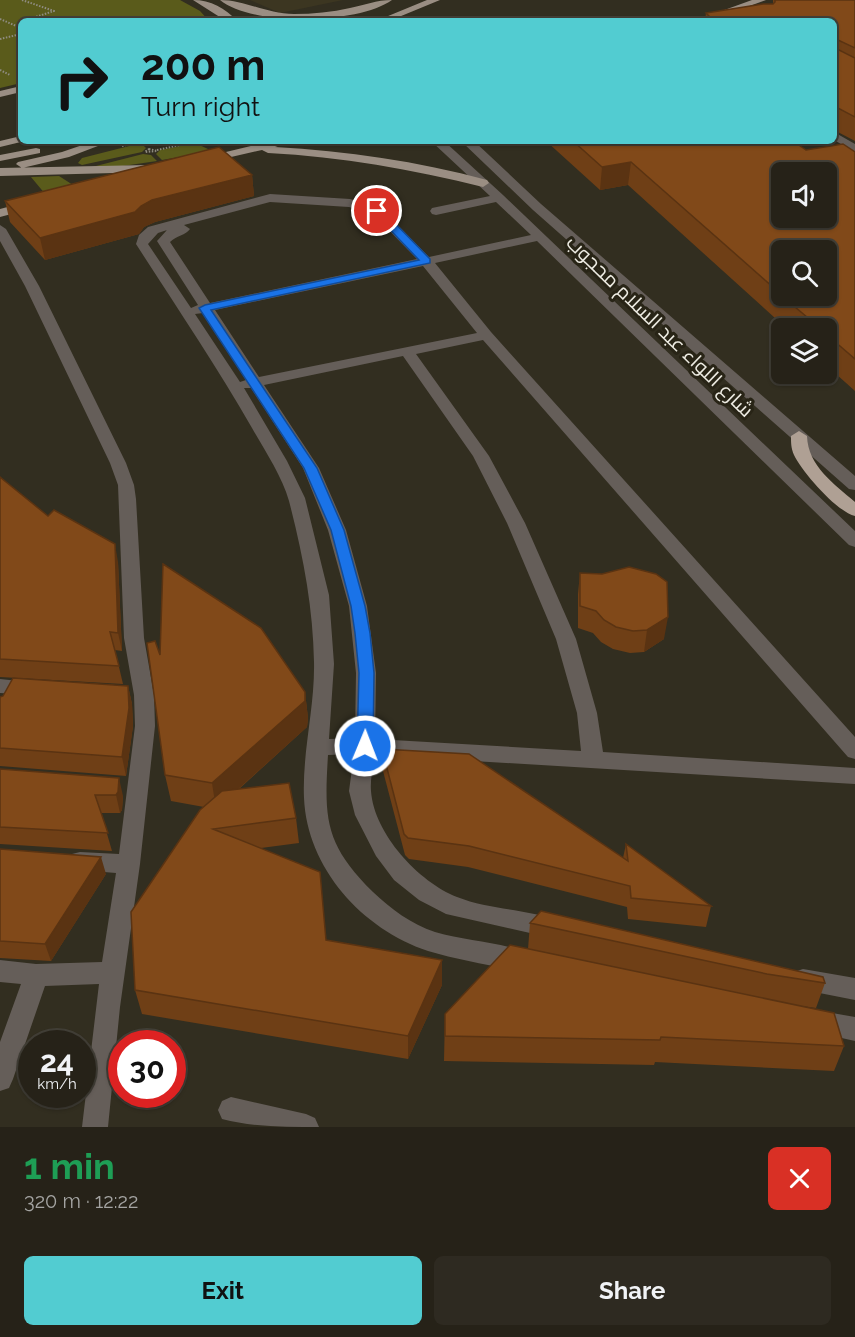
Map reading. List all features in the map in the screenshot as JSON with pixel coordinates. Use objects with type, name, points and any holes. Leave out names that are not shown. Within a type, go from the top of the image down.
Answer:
[{"type":"highway","points":[[799,436],[799,449],[806,463],[855,511]]},
{"type":"main road","points":[[198,0],[228,18]]},
{"type":"main road","points":[[225,0],[248,10],[277,17],[314,17],[358,10]]},
{"type":"main road","points":[[330,18],[387,0]]},
{"type":"main road","points":[[389,18],[435,0]]},
{"type":"main road","points":[[710,18],[764,3]]},
{"type":"main road","points":[[730,18],[764,3]]},
{"type":"main road","points":[[0,94],[18,90]]},
{"type":"main road","points":[[0,136],[18,133]]},
{"type":"main road","points":[[0,144],[18,140]]},
{"type":"main road","points":[[0,158],[69,144]]},
{"type":"main road","points":[[0,170],[64,155],[96,144]]},
{"type":"main road","points":[[194,162],[273,144]]},
{"type":"main road","points":[[248,150],[371,158],[412,165],[483,183]]},
{"type":"main road","points":[[0,170],[160,169],[114,183]]},
{"type":"main road","points":[[0,213],[46,201]]},
{"type":"street","points":[[837,137],[855,149]]},
{"type":"street","name":"شارع اللواء عبد السلام محجوب","points":[[440,144],[537,234],[855,541]]},
{"type":"street","name":"شارع اللواء عبد السلام محجوب","points":[[470,144],[537,207],[855,485]]},
{"type":"street","points":[[142,244],[144,238],[153,230],[270,198],[371,207],[383,216],[423,258],[486,335],[855,751]]},
{"type":"street","points":[[436,212],[499,198]]},
{"type":"street","points":[[142,244],[163,241],[172,233],[284,207],[302,200]]},
{"type":"street","points":[[0,229],[32,286],[126,484],[134,638],[134,694],[145,726],[128,786],[129,864],[113,973],[95,1127]]},
{"type":"street","points":[[193,305],[537,234]]},
{"type":"street","points":[[163,241],[235,386],[289,480],[304,522],[320,595],[324,664],[315,797],[319,827],[326,850],[342,876],[384,918],[430,941],[535,964]]},
{"type":"street","points":[[142,244],[255,382],[310,468],[337,530],[363,633],[366,673],[365,746],[361,771],[361,801],[384,849],[402,873],[427,893],[454,907],[567,931]]},
{"type":"street","points":[[235,386],[486,335]]},
{"type":"street","points":[[407,352],[481,456],[516,523],[566,639],[587,714],[593,760]]},
{"type":"street","points":[[0,708],[6,686],[47,689]]},
{"type":"street","points":[[318,747],[365,746],[855,776]]},
{"type":"street","points":[[56,860],[129,864]]},
{"type":"street","points":[[0,971],[36,975],[113,973]]},
{"type":"street","points":[[0,1079],[36,975]]},
{"type":"street","points":[[781,976],[855,989]]},
{"type":"street","points":[[791,1018],[855,1029]]},
{"type":"street","points":[[231,1110],[306,1127]]},
{"type":"path","points":[[22,0],[54,11],[32,18]]},
{"type":"path","points":[[0,19],[18,27]]},
{"type":"path","points":[[12,24],[18,22]]},
{"type":"path","points":[[0,39],[18,35]]},
{"type":"path","points":[[145,144],[149,149]]},
{"type":"path","points":[[157,150],[184,144]]},
{"type":"shaded area","points":[[0,0],[180,0],[200,11],[206,18],[18,18],[18,84],[0,88]]},
{"type":"shaded area","points":[[250,0],[343,0],[280,13]]},
{"type":"shaded area","points":[[137,144],[142,144],[146,148],[142,152],[82,165],[78,163],[82,158]]},
{"type":"shaded area","points":[[197,144],[208,149],[219,150],[162,160],[156,154],[160,150]]},
{"type":"shaded area","points":[[143,154],[151,155],[157,161],[116,167],[92,167]]},
{"type":"shaded area","points":[[59,176],[73,185],[46,195],[31,177]]},
{"type":"building","points":[[775,0],[855,0],[855,48],[837,39],[837,18],[711,18],[706,13],[775,2]]},
{"type":"building","points":[[837,49],[855,58],[855,117],[837,108]]},
{"type":"building","points":[[576,144],[797,144],[806,150],[843,144],[855,152],[855,359],[837,343],[837,318],[808,318],[794,306],[837,306],[837,240],[771,240],[771,285],[631,162],[602,167]]},
{"type":"building","points":[[219,147],[252,175],[152,200],[135,212],[40,238],[5,201]]},
{"type":"building","points":[[0,477],[48,516],[54,510],[115,544],[118,633],[110,632],[119,666],[0,659]]},
{"type":"building","points":[[163,564],[261,628],[305,692],[305,701],[212,783],[165,775],[147,643],[155,641],[160,655]]},
{"type":"building","points":[[629,567],[656,574],[667,582],[668,617],[647,630],[633,631],[616,627],[604,620],[596,611],[580,606],[580,573],[602,574]]},
{"type":"building","points":[[13,678],[128,686],[129,708],[122,757],[0,748],[0,697],[3,696]]},
{"type":"building","points":[[382,749],[469,754],[628,861],[626,844],[711,906],[631,898],[630,886],[469,846],[408,838],[404,834]]},
{"type":"building","points":[[0,769],[119,778],[116,795],[95,795],[108,833],[0,827]]},
{"type":"building","points":[[289,783],[296,818],[213,829],[320,872],[326,940],[442,960],[408,1036],[135,990],[131,912],[200,810],[222,791]]},
{"type":"building","points":[[0,849],[101,857],[45,944],[0,941]]},
{"type":"building","points":[[541,911],[823,977],[825,983],[767,974],[530,923]]},
{"type":"building","points":[[510,945],[834,1013],[844,1046],[661,1037],[660,1040],[445,1036],[445,1014]]},
{"type":"route","points":[[365,746],[366,673],[363,633],[337,530],[310,468],[205,308],[426,261],[377,211]]}]
